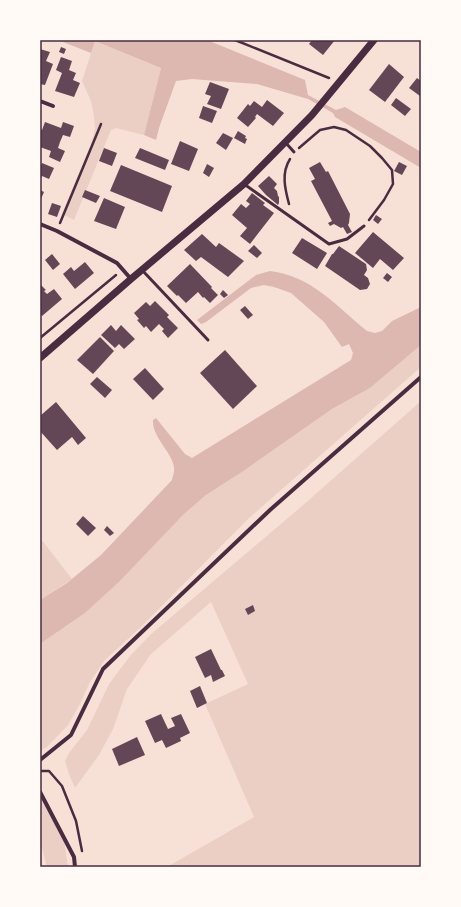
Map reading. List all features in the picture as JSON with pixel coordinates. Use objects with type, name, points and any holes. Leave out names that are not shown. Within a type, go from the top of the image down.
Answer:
[{"type":"street","points":[[40,358],[244,184],[312,115],[374,40]]},
{"type":"street","points":[[40,101],[52,106]]},
{"type":"street","points":[[40,224],[57,230],[117,264],[131,279]]},
{"type":"street","points":[[40,760],[71,734],[104,669],[270,510],[421,377]]},
{"type":"street","points":[[40,792],[74,857],[75,867]]},
{"type":"lane","points":[[285,142],[294,152]]},
{"type":"lane","points":[[244,184],[329,244],[347,239],[364,226]]},
{"type":"lane","points":[[142,270],[208,340]]},
{"type":"path","points":[[235,40],[330,78]]},
{"type":"path","points":[[57,230],[101,124]]},
{"type":"path","points":[[293,218],[284,180],[286,166],[294,152],[320,130],[334,127],[346,130],[370,146],[392,170],[393,184],[384,200],[364,226]]},
{"type":"path","points":[[40,338],[123,269]]},
{"type":"path","points":[[40,771],[49,771],[62,786],[76,821],[82,852]]},
{"type":"shaded area","points":[[58,40],[207,40],[305,80],[308,95],[336,110],[345,107],[421,152],[421,168],[335,117],[333,113],[308,99],[257,84],[192,79],[176,81],[156,140],[144,135],[161,68],[95,41],[91,53]]},
{"type":"shaded area","points":[[95,41],[161,68],[144,135],[116,128],[111,130],[74,220],[62,214],[91,144],[95,129],[91,101],[82,81]]},
{"type":"shaded area","points":[[270,271],[299,279],[311,286],[334,302],[367,331],[375,333],[382,331],[392,321],[421,307],[421,345],[370,388],[332,409],[242,472],[206,495],[184,514],[119,582],[85,613],[40,644],[40,600],[67,583],[101,555],[172,480],[174,465],[156,434],[153,420],[156,418],[185,454],[192,458],[351,360],[353,353],[349,344],[342,347],[324,322],[291,293],[274,287],[264,285],[251,288],[206,322],[201,324],[197,320],[256,275]]},
{"type":"shaded area","points":[[421,345],[421,367],[248,519],[141,627],[105,660],[90,682],[68,725],[47,747],[40,751],[40,644],[85,613],[119,582],[184,514],[206,495],[242,472],[332,409],[370,388]]},
{"type":"shaded area","points":[[421,401],[421,867],[167,867],[254,817],[205,704],[248,684],[211,602],[151,654],[127,689],[113,729],[99,755],[75,788],[65,761],[69,753],[87,730],[109,684],[130,656],[150,635],[302,506]]},
{"type":"shaded area","points":[[41,539],[72,579],[40,600],[40,541]]},
{"type":"shaded area","points":[[40,797],[64,840],[68,867],[47,867],[40,844]]},
{"type":"building","points":[[312,40],[335,40],[323,55],[309,44]]},
{"type":"building","points":[[61,47],[66,49],[64,54],[59,52]]},
{"type":"building","points":[[40,49],[50,52],[46,61],[53,64],[45,85],[40,84]]},
{"type":"building","points":[[61,57],[72,61],[69,70],[76,73],[73,80],[80,83],[74,97],[55,91],[62,73],[56,70]]},
{"type":"building","points":[[389,64],[404,77],[385,102],[369,90]]},
{"type":"building","points":[[417,78],[421,81],[420,96],[409,88]]},
{"type":"building","points":[[210,82],[229,89],[221,109],[207,104],[211,96],[205,94]]},
{"type":"building","points":[[396,98],[411,109],[405,116],[391,105]]},
{"type":"building","points":[[267,100],[284,113],[273,126],[257,114],[255,117],[256,118],[248,127],[237,118],[248,104],[250,106],[254,101],[262,107]]},
{"type":"building","points":[[203,106],[217,111],[212,123],[199,118]]},
{"type":"building","points":[[45,122],[61,128],[63,122],[74,126],[70,137],[63,135],[60,142],[58,148],[65,151],[60,162],[49,157],[51,151],[40,147],[40,129],[42,130]]},
{"type":"building","points":[[238,131],[246,136],[245,138],[247,139],[245,144],[234,138]]},
{"type":"building","points":[[223,133],[233,138],[226,150],[216,143]]},
{"type":"building","points":[[180,141],[198,149],[189,171],[171,164]]},
{"type":"building","points":[[104,148],[117,153],[112,166],[99,161]]},
{"type":"building","points":[[140,148],[169,160],[165,170],[135,158]]},
{"type":"building","points":[[320,162],[326,172],[328,171],[350,214],[348,225],[352,232],[347,234],[343,227],[341,228],[334,224],[330,226],[328,223],[332,221],[311,181],[315,179],[309,168]]},
{"type":"building","points":[[399,162],[407,166],[402,175],[394,171]]},
{"type":"building","points":[[42,163],[54,168],[49,179],[42,176],[40,181],[40,168]]},
{"type":"building","points":[[207,164],[214,168],[209,177],[203,173]]},
{"type":"building","points":[[121,165],[172,186],[162,212],[110,191]]},
{"type":"building","points":[[269,176],[277,184],[274,188],[279,197],[278,205],[258,186]]},
{"type":"building","points":[[40,190],[44,192],[40,201]]},
{"type":"building","points":[[85,190],[100,196],[96,203],[82,197]]},
{"type":"building","points":[[252,193],[265,203],[263,205],[274,213],[250,244],[240,236],[247,228],[232,215],[241,204],[246,208],[250,204],[246,201]]},
{"type":"building","points":[[104,198],[125,207],[116,229],[94,221]]},
{"type":"building","points":[[52,203],[61,206],[57,217],[48,214]]},
{"type":"building","points":[[376,215],[382,219],[378,224],[373,220]]},
{"type":"building","points":[[373,232],[404,258],[393,270],[380,259],[373,268],[355,253]]},
{"type":"building","points":[[202,234],[216,247],[219,243],[244,261],[228,277],[201,257],[196,261],[184,250]]},
{"type":"building","points":[[302,238],[327,253],[317,269],[292,253]]},
{"type":"building","points":[[254,245],[262,253],[257,258],[248,251]]},
{"type":"building","points":[[339,246],[366,264],[367,270],[364,275],[368,278],[370,284],[367,289],[360,290],[325,266]]},
{"type":"building","points":[[52,254],[60,264],[53,270],[45,260]]},
{"type":"building","points":[[85,262],[94,273],[75,289],[63,274],[71,267],[74,271]]},
{"type":"building","points":[[190,264],[218,295],[210,303],[198,292],[186,303],[167,286]]},
{"type":"building","points":[[387,273],[392,277],[388,282],[383,278]]},
{"type":"building","points":[[40,285],[46,290],[44,291],[47,294],[54,289],[62,299],[42,316],[40,313]]},
{"type":"building","points":[[223,290],[228,295],[224,298],[220,294]]},
{"type":"building","points":[[155,301],[169,315],[167,317],[178,328],[168,338],[162,331],[164,329],[159,324],[151,332],[146,326],[144,328],[137,320],[139,319],[134,313],[146,302],[150,306]]},
{"type":"building","points":[[245,306],[253,315],[248,319],[240,310]]},
{"type":"building","points":[[111,325],[116,331],[121,325],[135,339],[124,349],[119,344],[115,348],[101,335]]},
{"type":"building","points":[[100,337],[114,351],[93,374],[77,360]]},
{"type":"building","points":[[225,350],[257,386],[233,409],[200,373]]},
{"type":"building","points":[[145,368],[164,389],[153,400],[133,379]]},
{"type":"building","points":[[97,377],[112,390],[105,398],[90,384]]},
{"type":"building","points":[[56,402],[86,438],[78,445],[72,437],[57,450],[40,431],[40,416]]},
{"type":"building","points":[[83,516],[96,528],[88,536],[76,524]]},
{"type":"building","points":[[107,526],[114,533],[110,536],[104,530]]},
{"type":"building","points":[[253,605],[255,611],[248,615],[245,609]]},
{"type":"building","points":[[211,649],[225,676],[213,682],[211,675],[205,678],[195,657]]},
{"type":"building","points":[[200,686],[207,703],[197,708],[190,691]]},
{"type":"building","points":[[161,714],[168,729],[175,726],[171,718],[181,714],[190,733],[180,738],[181,741],[166,748],[162,740],[155,743],[145,721]]},
{"type":"building","points":[[137,737],[145,755],[119,766],[112,749]]}]
